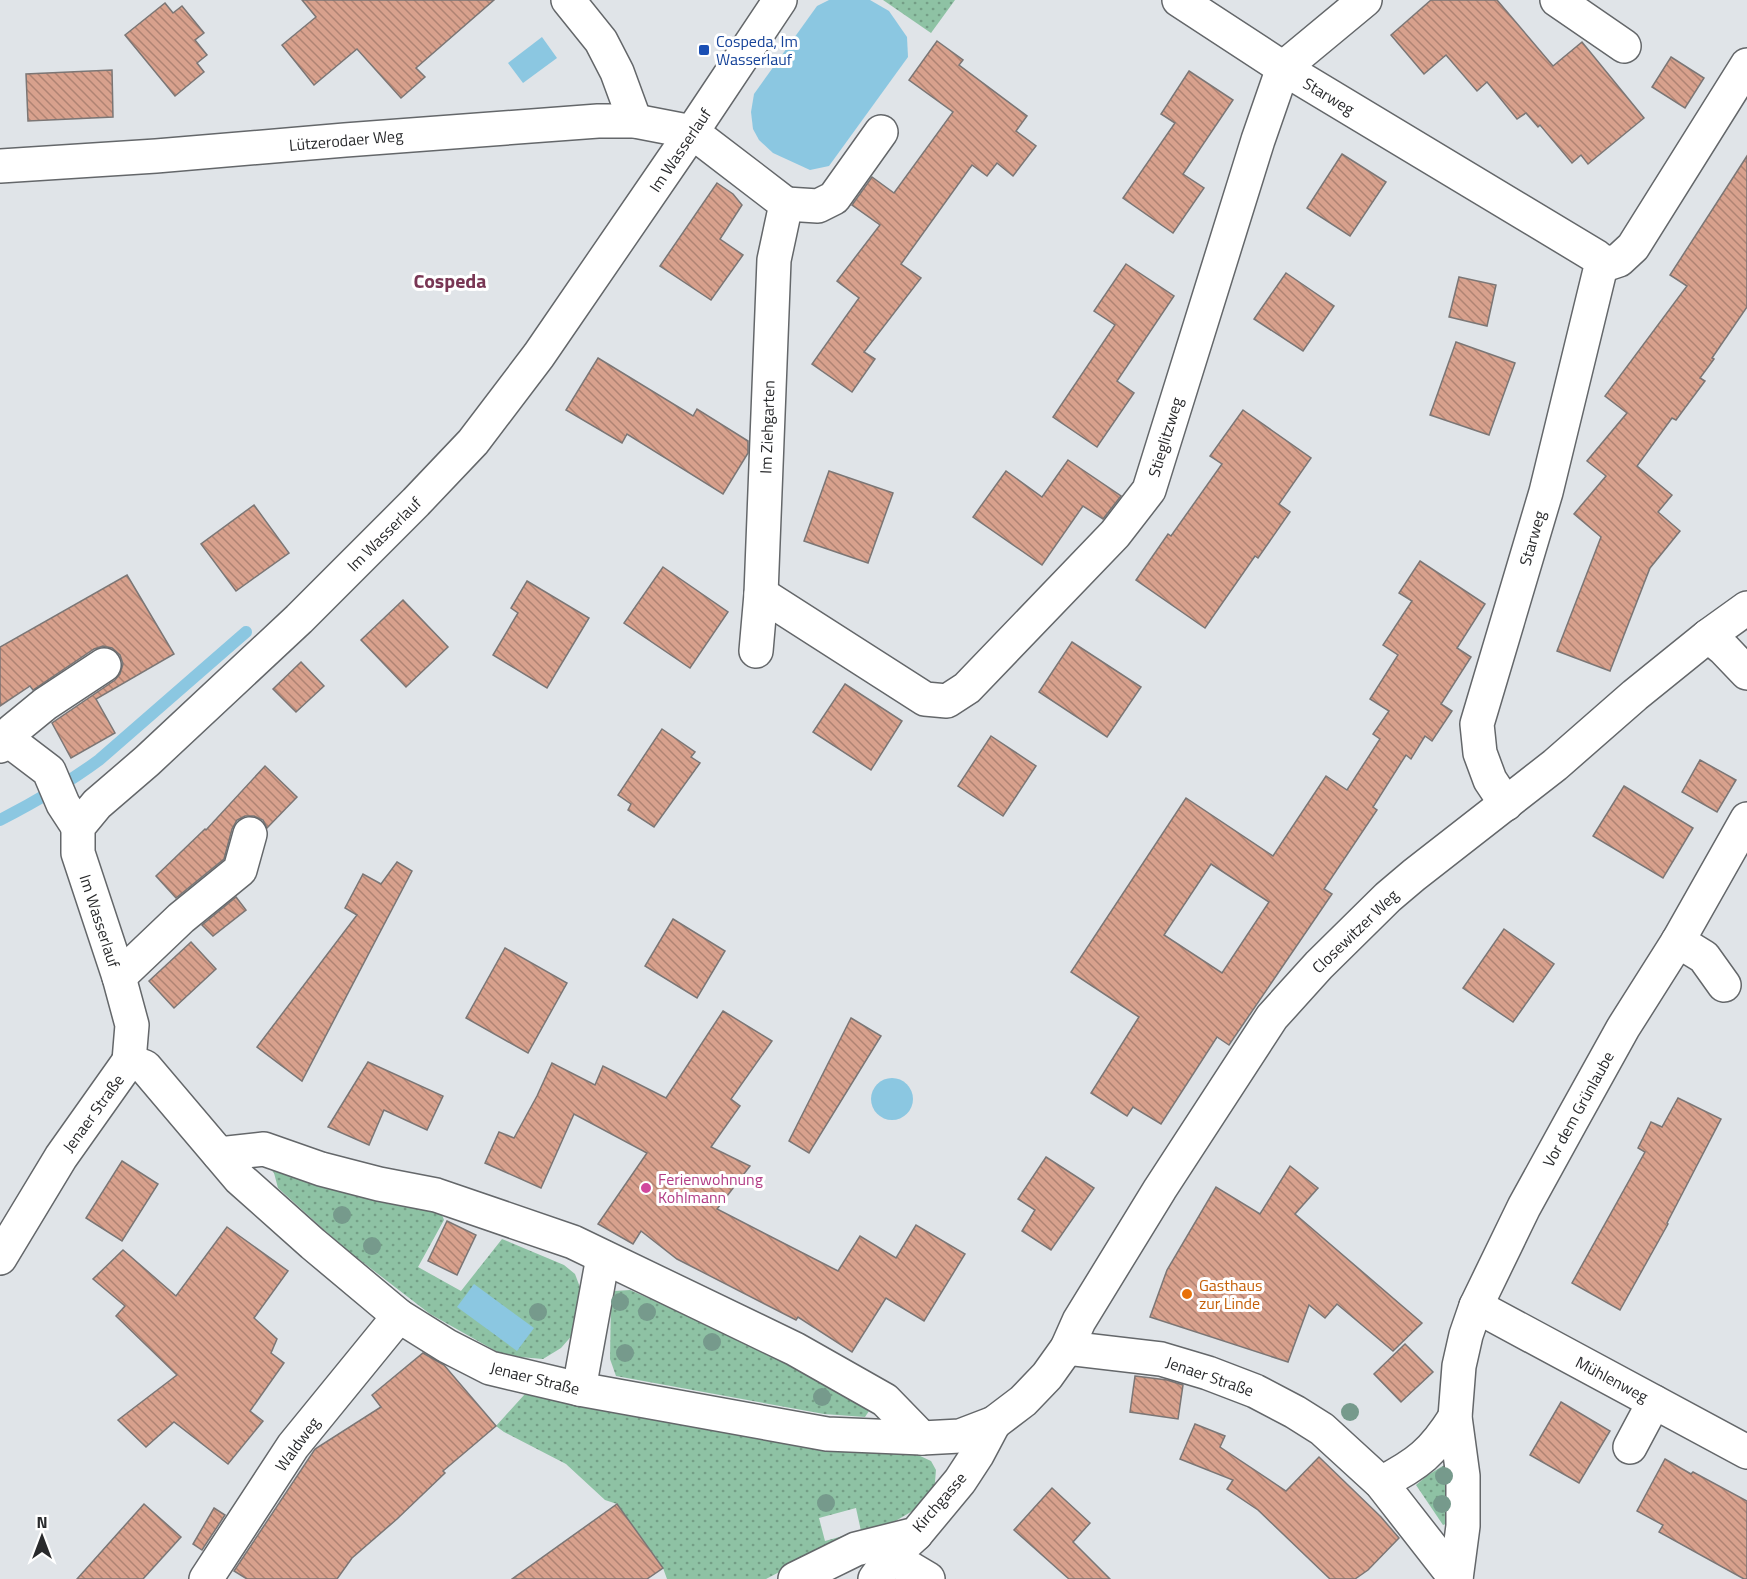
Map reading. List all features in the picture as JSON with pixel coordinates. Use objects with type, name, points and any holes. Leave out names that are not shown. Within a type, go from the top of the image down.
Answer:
[{"type":"street","points":[[568,0],[601,41],[617,72],[635,121]]},
{"type":"street","name":"Im Wasserlauf","points":[[129,1061],[132,1025],[119,977],[78,853],[70,816],[97,804],[147,761],[299,619],[473,442],[539,355],[780,0]]},
{"type":"street","name":"Starweg","points":[[1179,0],[1284,68],[1597,257],[1602,266],[1546,492],[1477,724],[1480,753],[1490,780],[1506,804]]},
{"type":"street","points":[[1284,68],[1365,0]]},
{"type":"street","points":[[1557,0],[1624,46]]},
{"type":"street","points":[[1602,266],[1619,260],[1633,247],[1747,65]]},
{"type":"street","name":"Stieglitzweg","points":[[760,594],[925,699],[947,701],[967,688],[1115,534],[1149,490],[1258,140],[1284,68]]},
{"type":"street","name":"Lützerodaer Weg","points":[[0,166],[598,121],[635,121],[692,132]]},
{"type":"street","points":[[692,132],[786,204],[818,206],[834,198],[881,132]]},
{"type":"street","name":"Im Ziehgarten","points":[[756,651],[774,260],[786,204]]},
{"type":"street","name":"Closewitzer Weg","points":[[1067,1348],[1079,1321],[1160,1189],[1272,1017],[1318,965],[1414,875],[1555,765],[1635,695],[1708,636],[1747,608]]},
{"type":"street","points":[[1708,636],[1747,673]]},
{"type":"street","points":[[70,816],[49,771],[2,741],[12,730],[45,704],[104,665]]},
{"type":"street","name":"Vor dem Grünlaube","points":[[1456,1579],[1463,1527],[1463,1476],[1455,1417],[1459,1366],[1476,1306],[1524,1207],[1623,1028],[1678,941],[1747,819]]},
{"type":"street","points":[[119,977],[181,918],[240,870],[250,834]]},
{"type":"street","points":[[1678,941],[1704,957],[1724,985]]},
{"type":"street","name":"Jenaer Straße","points":[[4,1252],[61,1157],[129,1061],[145,1068],[240,1179],[313,1244],[399,1316],[447,1346],[490,1368],[579,1389],[827,1434],[922,1438],[960,1436],[994,1423],[1023,1401],[1039,1385],[1067,1348],[1161,1359],[1208,1373],[1255,1391],[1322,1429],[1381,1483],[1456,1579]]},
{"type":"street","points":[[219,1154],[264,1149],[321,1169],[436,1196],[573,1242],[795,1349],[885,1400],[922,1438]]},
{"type":"street","points":[[579,1389],[603,1257]]},
{"type":"street","name":"Mühlenweg","points":[[1476,1306],[1747,1452]]},
{"type":"street","name":"Waldweg","points":[[206,1579],[293,1446],[399,1316]]},
{"type":"street","points":[[1630,1447],[1654,1402]]},
{"type":"street","name":"Vor dem Grünlaube","points":[[1381,1483],[1407,1470],[1424,1456],[1441,1439],[1455,1417]]},
{"type":"street","name":"Kirchgasse","points":[[795,1579],[856,1549],[916,1534],[960,1481],[994,1423]]},
{"type":"street","points":[[883,1568],[916,1534]]},
{"type":"street","points":[[883,1568],[928,1579]]},
{"type":"green space","points":[[883,0],[955,0],[931,33]]},
{"type":"green space","points":[[260,1158],[440,1210],[444,1220],[418,1267],[461,1291],[502,1239],[564,1265],[575,1274],[581,1290],[575,1332],[561,1348],[543,1359],[501,1354],[430,1314],[343,1247],[278,1188],[274,1173]]},
{"type":"green space","points":[[630,1290],[746,1341],[871,1408],[865,1417],[824,1414],[616,1376],[610,1359],[611,1302],[614,1291]]},
{"type":"green space","points":[[525,1394],[815,1446],[918,1455],[931,1461],[936,1470],[934,1494],[926,1503],[887,1526],[808,1557],[766,1579],[667,1579],[663,1568],[617,1504],[605,1500],[566,1464],[496,1426]],"holes":[[[856,1508],[861,1531],[825,1541],[819,1518]]]},
{"type":"green space","points":[[1446,1464],[1449,1523],[1443,1525],[1416,1485]]},
{"type":"water","points":[[829,0],[870,0],[889,11],[907,37],[908,57],[829,166],[810,170],[773,153],[759,140],[753,129],[751,112],[754,94],[817,6]]},
{"type":"water","points":[[542,37],[557,58],[523,83],[508,63]]},
{"type":"water","points":[[892,1078],[900,1079],[907,1084],[912,1091],[912,1107],[907,1114],[900,1119],[892,1120],[884,1119],[877,1114],[872,1107],[871,1099],[872,1091],[877,1084],[884,1079]]},
{"type":"water","points":[[474,1284],[534,1328],[517,1351],[457,1307]]},
{"type":"building","points":[[302,0],[494,0],[416,68],[425,77],[401,98],[357,49],[314,85],[282,45],[316,17]]},
{"type":"building","points":[[1431,0],[1497,0],[1553,66],[1582,42],[1644,118],[1588,164],[1581,155],[1572,163],[1540,125],[1538,127],[1526,113],[1517,119],[1487,82],[1477,91],[1446,55],[1424,74],[1391,35]]},
{"type":"building","points":[[165,3],[173,13],[182,6],[204,33],[195,40],[207,55],[197,63],[204,72],[175,96],[125,35]]},
{"type":"building","points":[[937,41],[963,60],[959,65],[1027,116],[1016,131],[1036,146],[1013,176],[997,163],[987,176],[972,165],[901,264],[921,278],[864,352],[875,359],[852,392],[812,364],[859,298],[837,281],[880,225],[852,205],[872,177],[894,193],[953,112],[909,80]]},
{"type":"building","points":[[1671,57],[1704,78],[1685,108],[1652,87]]},
{"type":"building","points":[[112,70],[113,117],[28,121],[26,74]]},
{"type":"building","points":[[1189,71],[1233,100],[1183,174],[1204,188],[1173,233],[1123,198],[1175,123],[1161,114]]},
{"type":"building","points":[[1342,154],[1386,182],[1350,236],[1307,208]]},
{"type":"building","points":[[1747,156],[1747,307],[1700,378],[1705,381],[1676,420],[1672,418],[1637,466],[1672,495],[1658,512],[1680,531],[1650,568],[1610,671],[1557,651],[1601,537],[1574,514],[1606,476],[1587,461],[1627,413],[1605,396],[1687,286],[1670,275]]},
{"type":"building","points":[[717,183],[733,194],[742,205],[720,239],[743,255],[711,300],[660,266]]},
{"type":"building","points":[[1126,264],[1174,296],[1117,381],[1134,393],[1097,447],[1053,417],[1115,325],[1094,311]]},
{"type":"building","points":[[1286,273],[1334,306],[1303,351],[1254,319]]},
{"type":"building","points":[[1459,277],[1496,285],[1487,326],[1449,317]]},
{"type":"building","points":[[1456,342],[1515,363],[1489,435],[1430,415]]},
{"type":"building","points":[[598,358],[693,416],[697,409],[748,441],[748,453],[723,494],[627,434],[622,443],[566,410]]},
{"type":"building","points":[[1243,410],[1311,458],[1279,504],[1290,512],[1258,558],[1255,556],[1205,628],[1136,580],[1168,534],[1171,536],[1222,464],[1210,456]]},
{"type":"building","points":[[1068,460],[1121,496],[1103,519],[1083,506],[1042,565],[973,517],[1006,471],[1042,497]]},
{"type":"building","points":[[829,471],[893,493],[868,563],[804,541]]},
{"type":"building","points":[[254,505],[289,553],[236,591],[201,544]]},
{"type":"building","points":[[1420,561],[1485,604],[1457,648],[1471,657],[1441,704],[1452,711],[1432,741],[1425,736],[1411,759],[1406,755],[1373,807],[1377,810],[1324,889],[1332,894],[1229,1045],[1217,1037],[1161,1124],[1133,1107],[1127,1116],[1091,1093],[1139,1017],[1071,972],[1186,798],[1273,856],[1326,776],[1347,790],[1380,739],[1373,734],[1389,711],[1370,699],[1398,655],[1383,645],[1412,601],[1399,593]],"holes":[[[1211,864],[1269,902],[1222,973],[1164,935]]]},
{"type":"building","points":[[663,567],[728,612],[690,668],[624,623]]},
{"type":"building","points":[[127,575],[174,654],[96,699],[115,733],[71,758],[52,723],[115,680],[123,664],[120,655],[112,648],[103,646],[94,649],[33,690],[30,686],[0,706],[0,647]]},
{"type":"building","points":[[527,581],[589,618],[547,688],[493,655],[518,613],[511,608]]},
{"type":"building","points":[[403,600],[448,647],[406,687],[361,640]]},
{"type":"building","points":[[1072,642],[1141,687],[1107,737],[1039,692]]},
{"type":"building","points":[[301,662],[324,686],[296,712],[273,689]]},
{"type":"building","points":[[845,684],[902,721],[871,770],[813,732]]},
{"type":"building","points":[[662,729],[695,752],[691,757],[700,763],[654,827],[628,810],[631,804],[618,795]]},
{"type":"building","points":[[991,736],[1036,766],[1003,816],[958,786]]},
{"type":"building","points":[[1700,760],[1736,780],[1717,812],[1682,792]]},
{"type":"building","points":[[265,766],[297,797],[267,828],[263,820],[254,816],[245,816],[237,820],[232,829],[224,859],[176,898],[156,876],[206,830]]},
{"type":"building","points":[[1624,786],[1693,828],[1663,878],[1593,836]]},
{"type":"building","points":[[397,862],[412,871],[302,1081],[257,1047],[357,915],[345,908],[363,874],[381,884]]},
{"type":"building","points":[[236,897],[246,910],[213,936],[202,925]]},
{"type":"building","points":[[673,919],[725,951],[697,998],[645,966]]},
{"type":"building","points":[[1504,929],[1554,964],[1513,1022],[1463,988]]},
{"type":"building","points":[[191,942],[216,969],[174,1008],[149,981]]},
{"type":"building","points":[[505,948],[567,983],[528,1053],[466,1018]]},
{"type":"building","points":[[723,1011],[772,1041],[731,1099],[740,1106],[711,1147],[750,1166],[717,1209],[838,1271],[860,1236],[896,1258],[916,1225],[965,1254],[924,1321],[886,1298],[852,1352],[798,1317],[796,1320],[677,1259],[641,1231],[633,1244],[598,1224],[647,1153],[574,1114],[541,1188],[485,1163],[499,1132],[514,1138],[552,1063],[595,1085],[603,1066],[666,1098]]},
{"type":"building","points":[[851,1018],[881,1036],[809,1153],[789,1141]]},
{"type":"building","points":[[368,1062],[443,1096],[427,1130],[384,1110],[369,1145],[328,1127]]},
{"type":"building","points":[[1678,1098],[1721,1119],[1668,1224],[1620,1310],[1572,1283],[1645,1152],[1638,1148],[1651,1122],[1662,1127]]},
{"type":"building","points":[[1046,1157],[1094,1188],[1051,1250],[1022,1231],[1035,1210],[1018,1199]]},
{"type":"building","points":[[122,1161],[158,1184],[122,1241],[86,1218]]},
{"type":"building","points":[[1290,1166],[1318,1188],[1295,1214],[1422,1323],[1393,1351],[1337,1304],[1325,1318],[1309,1305],[1288,1362],[1150,1317],[1167,1270],[1216,1187],[1260,1214]]},
{"type":"building","points":[[447,1221],[476,1235],[457,1275],[428,1261]]},
{"type":"building","points":[[227,1227],[288,1271],[254,1318],[277,1339],[271,1353],[284,1363],[250,1411],[263,1421],[228,1464],[174,1422],[146,1447],[118,1420],[177,1375],[116,1316],[125,1306],[93,1279],[123,1250],[176,1296]]},
{"type":"building","points":[[1405,1344],[1433,1372],[1401,1402],[1374,1374]]},
{"type":"building","points":[[423,1353],[444,1365],[496,1426],[443,1471],[445,1473],[397,1519],[352,1558],[337,1579],[247,1579],[234,1571],[315,1449],[381,1407],[372,1395]]},
{"type":"building","points":[[1135,1376],[1167,1380],[1183,1385],[1178,1419],[1130,1412]]},
{"type":"building","points":[[1561,1402],[1610,1431],[1579,1483],[1530,1455]]},
{"type":"building","points":[[1195,1424],[1225,1436],[1220,1447],[1286,1491],[1319,1457],[1381,1517],[1399,1538],[1368,1570],[1355,1579],[1330,1579],[1258,1510],[1227,1489],[1233,1480],[1180,1459]]},
{"type":"building","points":[[1665,1459],[1747,1501],[1747,1579],[1659,1532],[1663,1525],[1637,1511]]},
{"type":"building","points":[[1052,1488],[1090,1523],[1073,1542],[1110,1579],[1069,1579],[1014,1530]]},
{"type":"building","points":[[144,1504],[181,1537],[143,1579],[77,1579]]},
{"type":"building","points":[[617,1504],[663,1568],[647,1579],[512,1579]]},
{"type":"building","points":[[214,1508],[225,1515],[202,1550],[193,1544]]},
{"type":"waterway","points":[[0,820],[51,792],[99,760],[246,632]]},
{"type":"place","name":"Cospeda, Im Wasserlauf","points":[[704,50]]},
{"type":"place","name":"Ferienwohnung Kohlmann","points":[[646,1188]]},
{"type":"place","name":"Gasthaus zur Linde","points":[[1187,1294]]},
{"type":"district","name":"Cospeda","points":[[450,280]]}]
